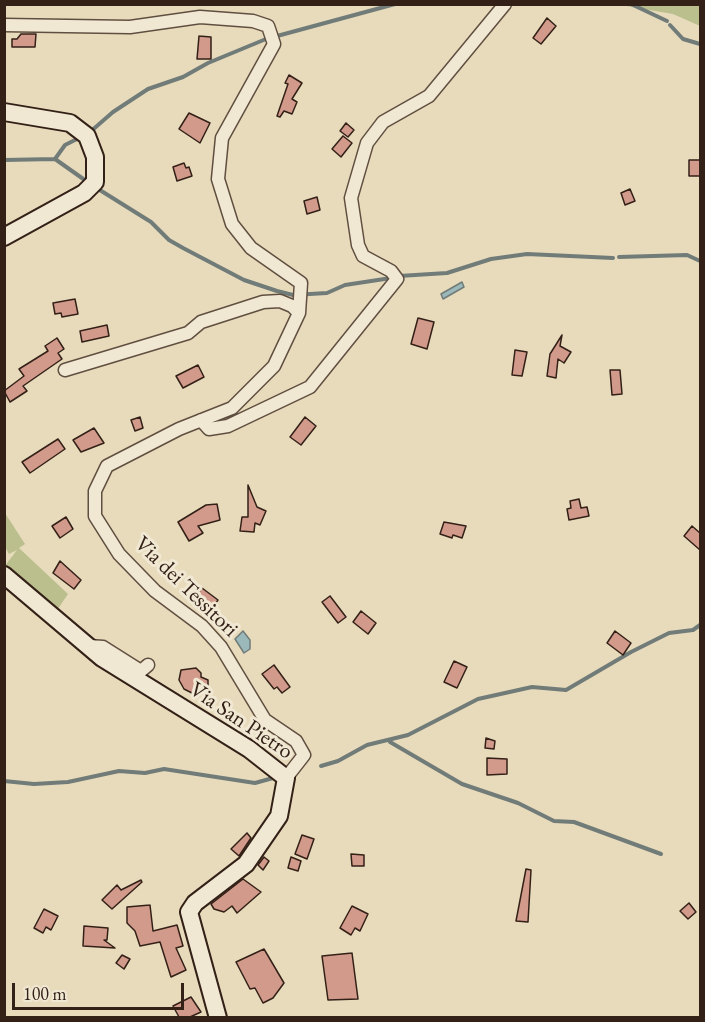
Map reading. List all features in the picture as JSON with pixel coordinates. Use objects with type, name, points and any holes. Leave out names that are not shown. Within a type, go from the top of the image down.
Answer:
[{"type":"street","points":[[201,420],[208,429],[228,426],[310,387],[397,279],[392,271],[363,256],[358,245],[351,198],[367,143],[383,122],[429,96],[505,4]]},
{"type":"street","name":"Via dei Tessitori","points":[[4,25],[130,27],[200,17],[253,21],[268,26],[274,44],[222,138],[218,179],[232,224],[251,248],[300,283],[299,313],[274,366],[232,408],[201,420],[107,466],[95,491],[95,516],[119,554],[155,591],[202,626],[221,647],[265,720],[296,741],[304,755],[286,778]]},
{"type":"street","points":[[4,112],[70,123],[87,136],[95,157],[95,183],[84,193],[4,237]]},
{"type":"street","points":[[65,370],[188,333],[201,322],[263,302],[280,301],[292,306],[299,313]]},
{"type":"street","name":"Via San Pietro","points":[[4,574],[102,658],[249,749],[286,778],[279,816],[246,864],[195,903],[189,912],[219,1017]]},
{"type":"street","points":[[89,646],[103,647],[141,671],[148,665]]},
{"type":"green space","points":[[620,5],[700,5],[700,26],[673,14]]},
{"type":"green space","points":[[5,513],[25,544],[19,548],[68,594],[53,616],[5,575],[4,567],[17,550],[9,554],[5,547]]},
{"type":"water","points":[[462,282],[464,287],[443,299],[441,294]]},
{"type":"water","points":[[243,631],[250,640],[250,649],[244,653],[235,639]]},
{"type":"building","points":[[547,18],[556,26],[541,44],[533,38]]},
{"type":"building","points":[[21,34],[36,34],[35,47],[12,47],[12,39],[17,39]]},
{"type":"building","points":[[199,36],[211,37],[211,59],[197,59]]},
{"type":"building","points":[[289,75],[302,83],[292,99],[297,102],[292,114],[284,111],[280,117],[277,116]]},
{"type":"building","points":[[189,113],[210,123],[200,143],[179,129]]},
{"type":"building","points":[[346,123],[354,130],[348,137],[340,131]]},
{"type":"building","points":[[343,136],[352,143],[341,157],[332,149]]},
{"type":"building","points":[[689,160],[700,160],[700,176],[689,176]]},
{"type":"building","points":[[184,163],[186,168],[189,167],[192,176],[177,181],[173,167]]},
{"type":"building","points":[[630,189],[635,201],[625,205],[621,193]]},
{"type":"building","points":[[317,197],[320,210],[307,214],[304,201]]},
{"type":"building","points":[[75,299],[78,314],[62,317],[61,313],[55,314],[53,303]]},
{"type":"building","points":[[418,318],[434,322],[427,349],[411,344]]},
{"type":"building","points":[[107,325],[109,336],[82,342],[80,331]]},
{"type":"building","points":[[562,335],[560,346],[571,352],[564,363],[558,359],[556,378],[547,376],[550,354]]},
{"type":"building","points":[[57,338],[64,349],[58,353],[62,359],[23,386],[27,391],[10,402],[4,391],[24,376],[19,369],[48,351],[45,346]]},
{"type":"building","points":[[515,350],[527,352],[522,376],[512,375]]},
{"type":"building","points":[[198,365],[204,377],[183,388],[176,376]]},
{"type":"building","points":[[610,370],[620,370],[622,394],[612,395]]},
{"type":"building","points":[[140,417],[143,428],[135,431],[131,420]]},
{"type":"building","points":[[305,417],[316,426],[301,445],[290,437]]},
{"type":"building","points":[[94,428],[104,443],[81,452],[73,440]]},
{"type":"building","points":[[58,439],[65,449],[30,473],[22,462]]},
{"type":"building","points":[[248,485],[257,507],[266,511],[260,525],[255,523],[254,532],[240,531],[242,517],[248,517]]},
{"type":"building","points":[[579,499],[581,508],[587,507],[589,516],[569,520],[567,509],[571,508],[570,501]]},
{"type":"building","points":[[217,504],[220,520],[198,526],[203,533],[189,541],[178,522],[206,505]]},
{"type":"building","points":[[66,517],[73,529],[60,538],[52,526]]},
{"type":"building","points":[[444,522],[466,526],[462,538],[440,534]]},
{"type":"building","points":[[692,526],[700,533],[700,550],[684,536]]},
{"type":"building","points":[[60,561],[81,580],[74,589],[53,573]]},
{"type":"building","points":[[202,588],[218,600],[210,611],[195,597]]},
{"type":"building","points":[[330,596],[346,617],[338,623],[322,602]]},
{"type":"building","points":[[361,611],[376,623],[368,634],[353,622]]},
{"type":"building","points":[[615,631],[631,643],[623,655],[607,643]]},
{"type":"building","points":[[454,661],[467,667],[457,688],[444,682]]},
{"type":"building","points":[[274,665],[290,687],[282,693],[277,687],[274,689],[262,674]]},
{"type":"building","points":[[196,668],[201,673],[201,677],[208,680],[208,690],[198,696],[184,689],[179,680],[181,670]]},
{"type":"building","points":[[486,738],[495,741],[494,749],[485,748]]},
{"type":"building","points":[[487,758],[507,759],[507,774],[487,775]]},
{"type":"building","points":[[247,833],[251,838],[239,856],[231,849]]},
{"type":"building","points":[[302,835],[314,839],[307,859],[295,854]]},
{"type":"building","points":[[351,854],[364,855],[364,866],[352,866]]},
{"type":"building","points":[[264,857],[269,861],[263,870],[258,865]]},
{"type":"building","points":[[291,857],[301,861],[298,871],[288,868]]},
{"type":"building","points":[[526,869],[531,870],[528,922],[516,921]]},
{"type":"building","points":[[243,879],[261,892],[237,913],[232,906],[224,912],[214,909],[211,904]]},
{"type":"building","points":[[141,880],[142,882],[112,909],[102,900],[117,885],[121,890]]},
{"type":"building","points":[[689,903],[696,912],[688,919],[680,911]]},
{"type":"building","points":[[150,905],[153,931],[177,925],[183,946],[176,948],[186,970],[171,977],[160,942],[140,946],[135,931],[127,923],[127,907]]},
{"type":"building","points":[[352,906],[368,914],[360,931],[355,928],[351,935],[340,928]]},
{"type":"building","points":[[44,909],[58,916],[51,930],[46,927],[43,933],[34,928]]},
{"type":"building","points":[[84,926],[108,928],[107,940],[104,940],[115,948],[83,946]]},
{"type":"building","points":[[264,949],[284,983],[273,998],[263,1003],[255,988],[250,989],[236,962]]},
{"type":"building","points":[[352,953],[358,999],[328,1000],[322,956]]},
{"type":"building","points":[[122,955],[130,959],[124,969],[116,963]]},
{"type":"building","points":[[191,997],[201,1012],[190,1017],[179,1017],[173,1006]]},
{"type":"waterway","points":[[90,132],[113,112],[148,89],[183,77],[208,63],[266,39],[395,4]]},
{"type":"waterway","points":[[631,4],[667,21]]},
{"type":"waterway","points":[[670,25],[683,39],[700,44]]},
{"type":"waterway","points":[[55,159],[65,145],[81,137]]},
{"type":"waterway","points":[[4,160],[55,159],[89,183]]},
{"type":"waterway","points":[[95,187],[151,222],[169,240],[244,280],[277,291],[293,295],[327,293],[345,285],[391,278]]},
{"type":"waterway","points":[[399,276],[447,273],[491,259],[527,254],[613,258]]},
{"type":"waterway","points":[[619,257],[687,255],[700,261]]},
{"type":"waterway","points":[[321,766],[338,761],[367,745],[408,735],[478,699],[532,687],[566,690],[669,633],[693,630],[700,625]]},
{"type":"waterway","points":[[390,742],[462,784],[518,803],[554,821],[574,822],[661,854]]},
{"type":"waterway","points":[[4,781],[34,784],[68,782],[119,771],[145,773],[164,769],[255,783],[273,778]]}]
